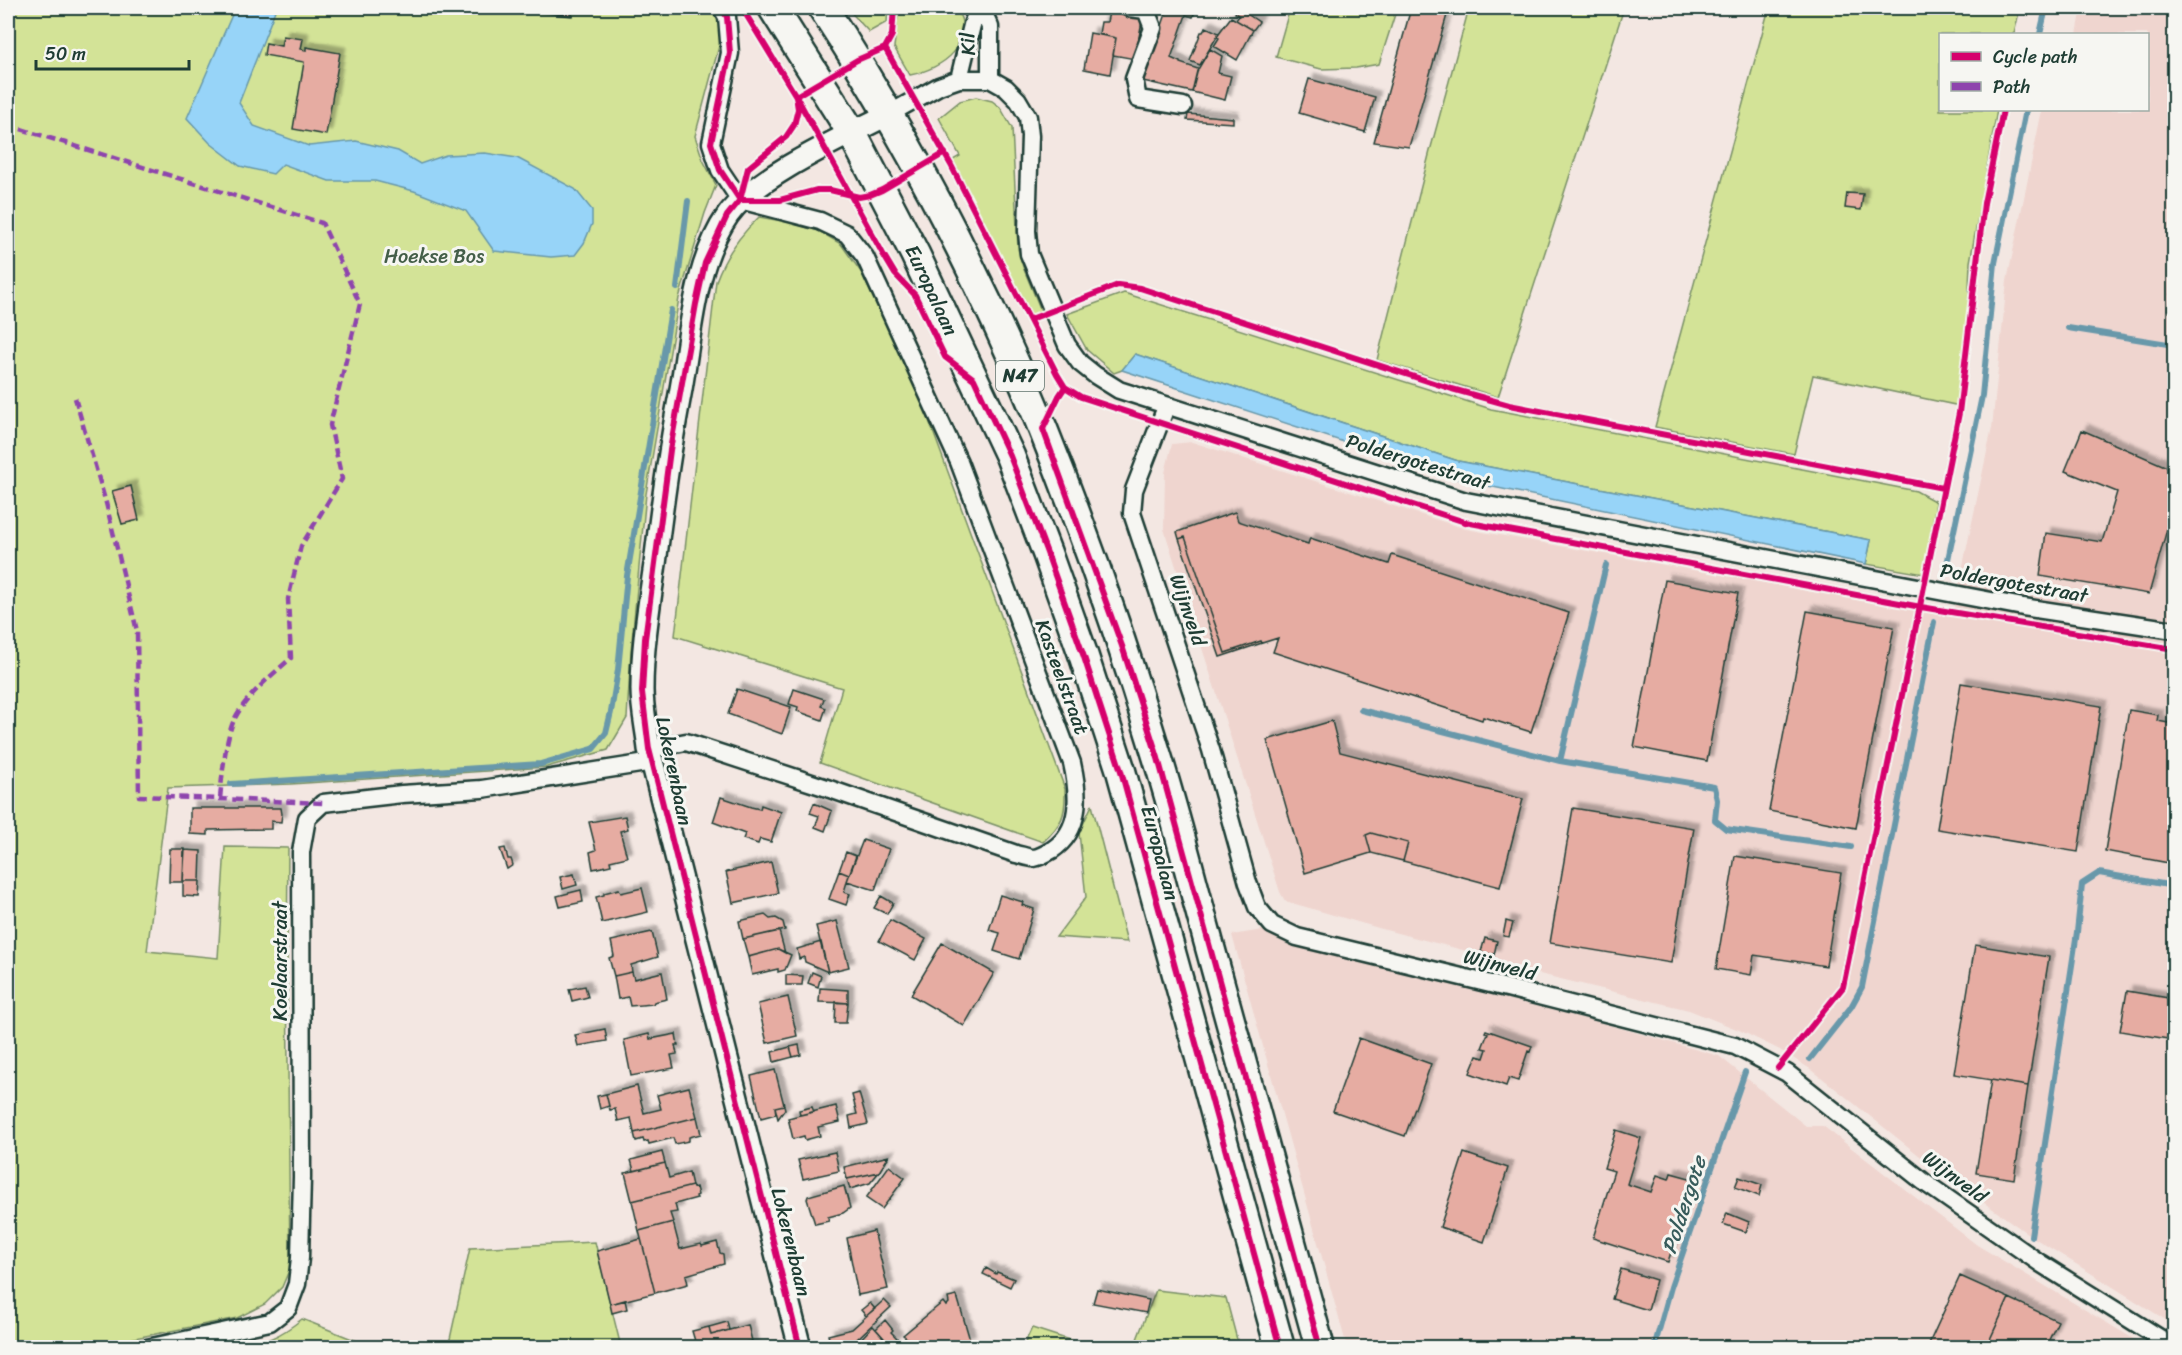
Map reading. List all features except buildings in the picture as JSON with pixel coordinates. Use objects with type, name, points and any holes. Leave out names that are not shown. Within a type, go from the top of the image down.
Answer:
[{"type":"highway","name":"Europalaan","points":[[773,8],[852,133],[915,254],[1010,456],[1084,657],[1120,771],[1280,1347]]},
{"type":"highway","name":"Europalaan","points":[[823,8],[889,114],[963,254],[997,324],[1046,438],[1111,615],[1158,758],[1320,1347]]},
{"type":"street","points":[[722,8],[727,17],[730,53],[711,143],[720,170],[740,200]]},
{"type":"street","points":[[1129,8],[1146,10],[1153,28],[1134,79],[1138,99],[1183,106]]},
{"type":"street","name":"Kil","points":[[959,79],[972,25],[980,9],[990,27],[990,79]]},
{"type":"street","points":[[889,114],[939,86],[959,79],[990,79]]},
{"type":"street","name":"Poldergotestraat","points":[[990,79],[1006,88],[1018,100],[1028,117],[1030,135],[1027,231],[1029,254],[1067,345],[1080,363],[1119,390],[1166,407],[1466,501],[2001,603],[2175,630]]},
{"type":"street","name":"Lokerenbaan","points":[[800,1347],[651,755],[642,693],[645,639],[670,450],[705,263],[727,216],[740,200],[768,180],[889,114]]},
{"type":"street","name":"Kasteelstraat","points":[[651,755],[686,742],[1016,854],[1035,858],[1057,846],[1071,829],[1076,813],[1077,789],[1072,763],[959,462],[866,256],[847,234],[820,221],[740,200]]},
{"type":"street","name":"Wijnveld","points":[[1166,407],[1134,490],[1132,513],[1178,644],[1211,750],[1248,883],[1257,907],[1272,925],[1297,937],[1735,1046],[1787,1073],[1924,1182],[2040,1263],[2172,1347]]},
{"type":"street","name":"Koelaarstraat","points":[[147,1347],[270,1322],[288,1308],[297,1284],[302,1177],[301,852],[307,818],[323,803],[402,794],[482,789],[651,755]]},
{"type":"shaded area","points":[[2082,8],[2174,8],[2174,1325],[2031,1236],[1935,1168],[1812,1070],[1780,1050],[1739,1030],[1689,1010],[1511,967],[1505,961],[1285,901],[1280,892],[1164,529],[1165,473],[1172,444],[1192,442],[1466,529],[1952,617],[1992,428],[2007,281],[2042,111],[2149,111],[2149,33],[2077,33]]},
{"type":"shaded area","points":[[1263,930],[1290,944],[1591,1020],[1719,1056],[1806,1126],[1823,1126],[1977,1245],[2147,1347],[1347,1347],[1232,935]]},
{"type":"green space","name":"Hoekse Bos","points":[[8,8],[715,8],[723,31],[695,136],[703,160],[716,185],[679,298],[646,494],[627,718],[608,750],[547,767],[291,784],[168,788],[147,951],[218,958],[225,847],[288,848],[290,1268],[282,1287],[265,1304],[237,1318],[89,1347],[8,1347]]},
{"type":"green space","points":[[847,8],[888,8],[887,22],[869,32]]},
{"type":"green space","points":[[899,8],[956,8],[962,21],[963,32],[954,52],[934,67],[910,75],[894,47]]},
{"type":"green space","points":[[1290,8],[1397,8],[1379,64],[1356,68],[1321,69],[1276,57]]},
{"type":"green space","points":[[1469,8],[1624,8],[1498,397],[1377,360]]},
{"type":"green space","points":[[1769,8],[2020,8],[2014,33],[1939,33],[1939,111],[1997,111],[1970,262],[1967,339],[1960,406],[1813,375],[1794,454],[1655,427]]},
{"type":"green space","points":[[976,97],[992,101],[1000,107],[1012,128],[1018,249],[1042,313],[1030,314],[953,160],[960,156],[939,118],[960,101]]},
{"type":"green space","points":[[759,217],[819,231],[841,244],[861,272],[917,388],[1065,789],[1062,819],[1043,842],[820,763],[842,688],[675,636],[716,281],[734,246]]},
{"type":"green space","points":[[1124,293],[1491,409],[1916,491],[1936,502],[1924,574],[1866,564],[1871,540],[1458,461],[1135,354],[1122,370],[1114,373],[1087,350],[1067,314]]},
{"type":"green space","points":[[1092,805],[1127,942],[1056,937],[1086,897],[1079,833]]},
{"type":"green space","points":[[595,1242],[621,1347],[448,1348],[470,1248]]},
{"type":"green space","points":[[1156,1290],[1226,1298],[1239,1347],[1134,1347]]},
{"type":"green space","points":[[302,1319],[372,1347],[237,1347],[271,1338],[286,1331]]},
{"type":"green space","points":[[1032,1328],[1091,1347],[1023,1347]]},
{"type":"water","points":[[235,8],[276,8],[239,103],[254,126],[309,146],[356,141],[398,151],[420,164],[446,155],[485,153],[517,158],[575,189],[592,210],[592,224],[584,243],[575,255],[551,257],[494,251],[466,211],[414,191],[375,181],[329,181],[283,164],[273,174],[240,166],[210,143],[187,118]]},
{"type":"water","points":[[1135,354],[1458,461],[1871,540],[1866,564],[1464,481],[1122,370]]},
{"type":"waterway","name":"Poldergote","points":[[2040,33],[2046,8]]},
{"type":"waterway","name":"Poldergote","points":[[1945,574],[1982,396],[1995,263],[2026,111]]},
{"type":"waterway","points":[[677,288],[688,201]]},
{"type":"waterway","points":[[231,784],[541,764],[593,749],[606,733],[611,712],[618,670],[627,576],[671,310]]},
{"type":"waterway","points":[[2068,328],[2174,345]]},
{"type":"waterway","points":[[1560,761],[1606,565]]},
{"type":"waterway","name":"Poldergote","points":[[1810,1059],[1851,1007],[1862,987],[1934,622]]},
{"type":"waterway","points":[[1361,710],[1560,761],[1714,787],[1717,800],[1715,820],[1726,829],[1851,847]]},
{"type":"waterway","points":[[2031,1236],[2077,932],[2082,884],[2099,873],[2174,886]]},
{"type":"waterway","name":"Poldergote","points":[[1654,1348],[1671,1287],[1745,1072]]},
{"type":"marked path","points":[[8,125],[322,223],[360,304],[330,425],[342,479],[301,546],[288,599],[291,658],[252,695],[234,720],[226,748],[220,799]]},
{"type":"marked path","points":[[75,398],[106,503],[137,631],[139,796],[323,803]]},
{"type":"cycle path","points":[[722,8],[727,17],[730,53],[711,143],[720,170],[740,200],[727,216],[705,263],[696,304],[670,450],[645,639],[642,692],[649,749],[800,1348]]},
{"type":"cycle path","points":[[742,8],[796,96],[895,274],[915,295],[945,357],[974,379],[1010,456],[1084,657],[1121,771],[1280,1348]]},
{"type":"cycle path","points":[[894,8],[892,35],[885,48],[951,165],[1057,374],[1065,387],[1081,397],[1465,522],[1921,607],[2174,649]]},
{"type":"cycle path","points":[[885,48],[857,60],[796,96],[798,109],[794,125],[786,137],[748,168],[740,200],[780,200],[817,190],[830,190],[859,197],[870,195],[945,153]]},
{"type":"cycle path","points":[[1778,1068],[1843,987],[1959,413],[1984,203],[2003,111]]},
{"type":"cycle path","points":[[1031,319],[1118,285],[1140,288],[1452,389],[1509,405],[1943,488]]},
{"type":"cycle path","points":[[1065,387],[1043,429],[1122,646],[1158,758],[1320,1348]]}]
